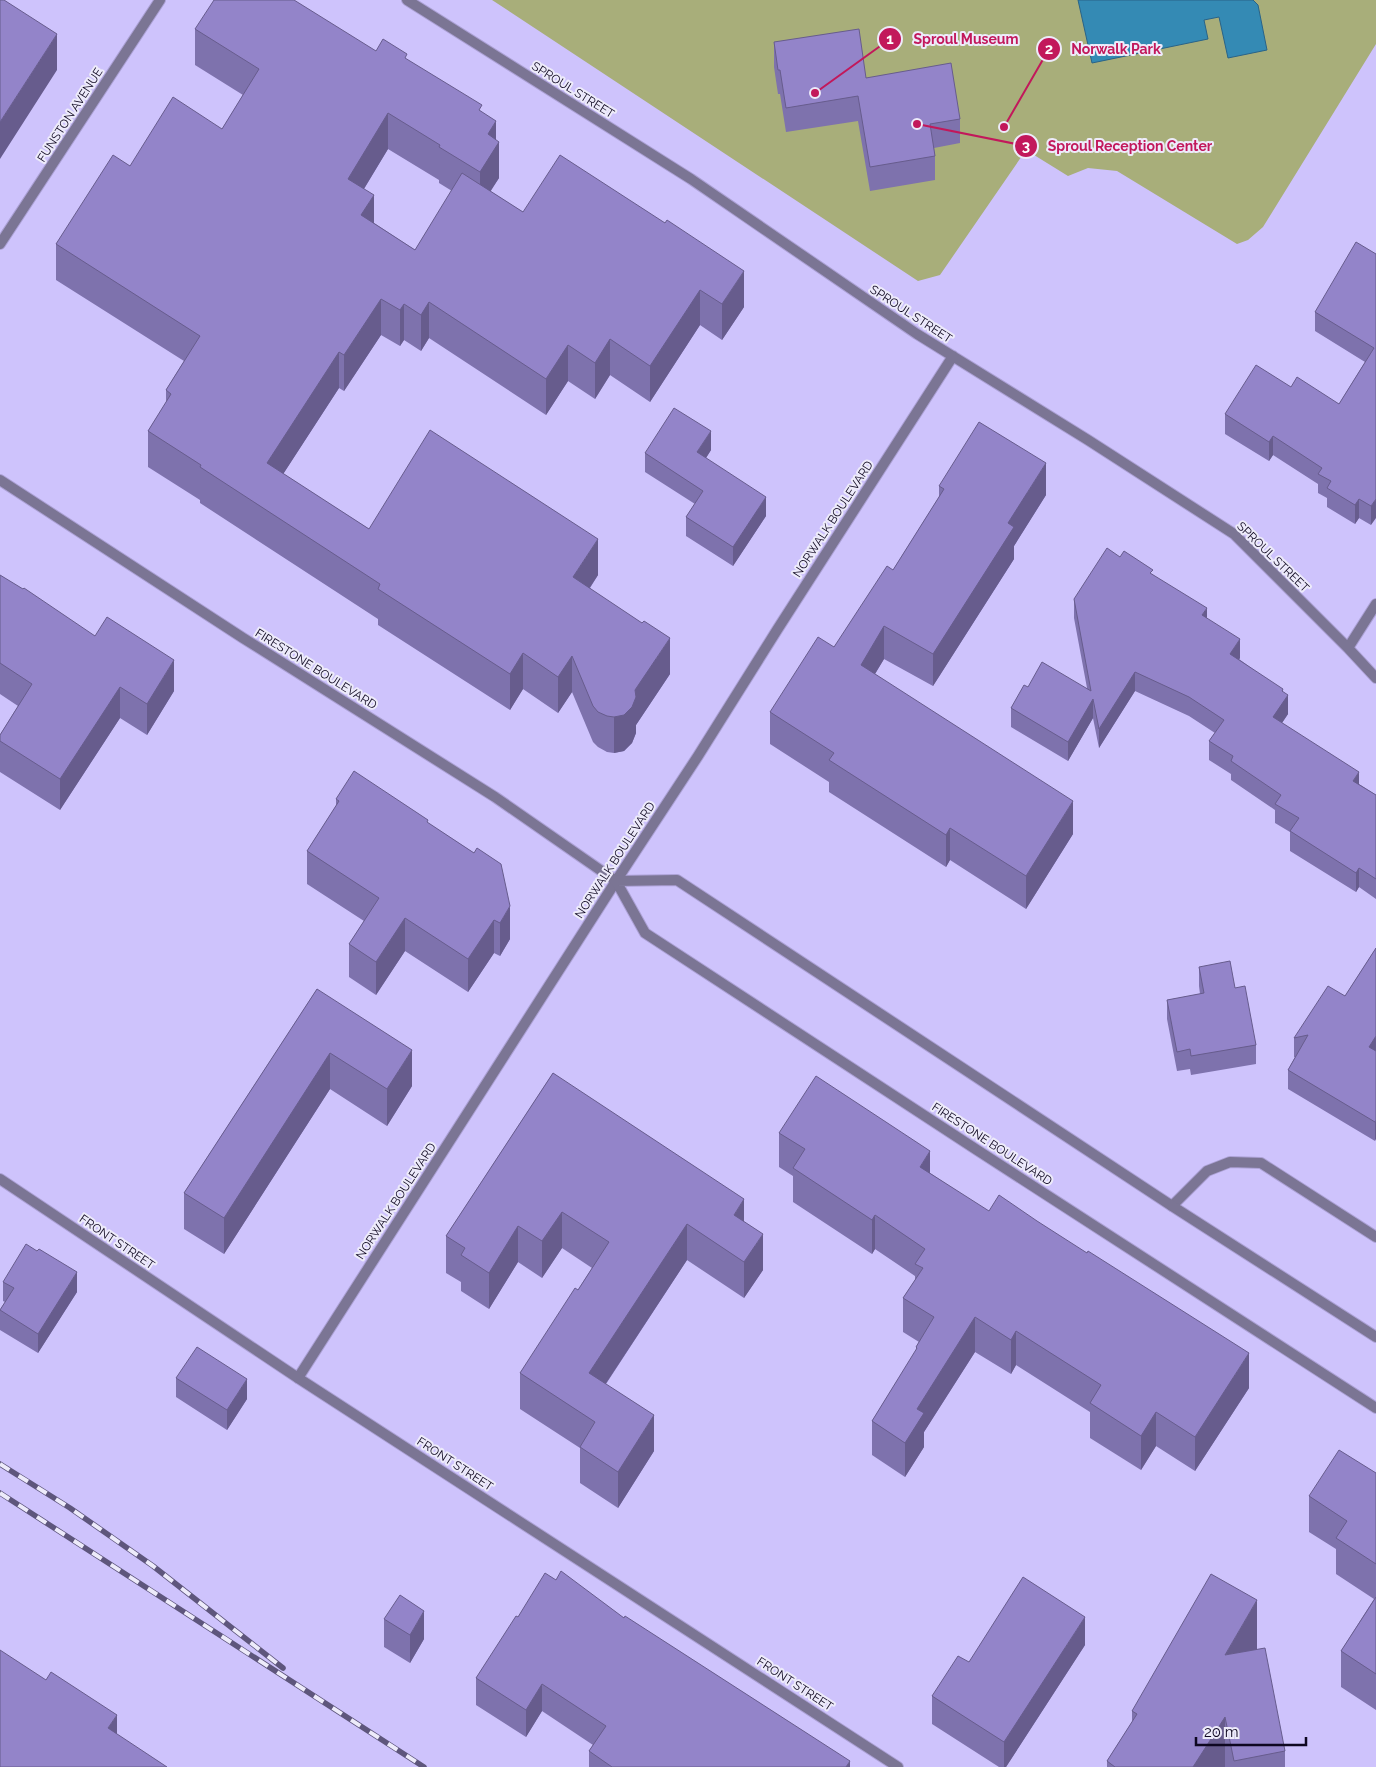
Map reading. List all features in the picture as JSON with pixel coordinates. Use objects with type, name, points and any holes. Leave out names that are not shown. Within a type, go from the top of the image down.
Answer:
[{"type":"street","name":"FUNSTON AVENUE","points":[[0,244],[160,0]]},
{"type":"street","name":"SPROUL STREET","points":[[407,0],[690,179],[917,334],[1088,440],[1234,534],[1376,678]]},
{"type":"street","name":"NORWALK BOULEVARD","points":[[298,1378],[953,356]]},
{"type":"street","name":"FIRESTONE BOULEVARD","points":[[0,480],[170,591],[495,797],[616,881],[645,932],[977,1150],[1376,1408]]},
{"type":"street","points":[[1348,648],[1376,604]]},
{"type":"street","points":[[616,881],[677,880],[1172,1206],[1376,1337]]},
{"type":"street","points":[[1172,1206],[1207,1171],[1230,1162],[1261,1163],[1376,1237]]},
{"type":"street","name":"FRONT STREET","points":[[0,1179],[298,1378],[898,1767]]},
{"type":"green space","points":[[492,0],[1376,0],[1376,44],[1263,227],[1248,240],[1237,244],[1117,171],[1088,168],[1068,176],[1026,150],[940,275],[918,281]]},
{"type":"water","points":[[1078,0],[1253,0],[1258,5],[1267,50],[1228,58],[1219,17],[1204,20],[1208,39],[1092,63]]},
{"type":"building","points":[[0,0],[4,0],[57,34],[0,122]]},
{"type":"building","points":[[214,0],[294,0],[376,51],[383,39],[407,54],[405,58],[482,105],[479,110],[496,121],[488,134],[499,142],[480,172],[388,113],[348,179],[374,195],[361,215],[415,250],[462,173],[523,212],[560,155],[665,223],[667,220],[744,271],[722,304],[700,290],[650,366],[610,339],[595,363],[568,345],[546,379],[429,302],[421,315],[404,304],[400,310],[381,299],[344,355],[339,352],[267,463],[369,529],[430,430],[598,539],[573,577],[642,623],[644,621],[670,638],[635,690],[636,697],[632,707],[624,715],[614,717],[598,712],[593,706],[572,656],[558,677],[523,653],[510,674],[378,589],[380,584],[148,431],[171,394],[166,390],[200,336],[56,244],[113,155],[130,166],[173,97],[222,129],[259,69],[195,29]]},
{"type":"building","points":[[859,29],[866,78],[951,63],[960,119],[930,124],[935,156],[870,167],[858,96],[786,108],[774,42]]},
{"type":"building","points":[[1356,242],[1376,254],[1376,499],[1371,506],[1359,499],[1355,505],[1327,488],[1331,481],[1318,474],[1322,468],[1273,436],[1269,442],[1225,414],[1256,365],[1291,387],[1297,377],[1339,404],[1374,348],[1315,312]]},
{"type":"building","points":[[674,408],[711,431],[697,452],[766,497],[733,547],[686,517],[703,491],[645,453]]},
{"type":"building","points":[[979,422],[1046,463],[1008,523],[1014,527],[933,654],[884,626],[861,665],[1073,801],[1026,876],[950,828],[946,835],[829,760],[834,753],[770,712],[818,637],[834,647],[887,566],[893,570],[944,489],[939,486]]},
{"type":"building","points":[[1107,548],[1120,557],[1124,551],[1153,570],[1150,573],[1207,608],[1202,615],[1240,639],[1230,654],[1283,689],[1282,691],[1288,695],[1273,717],[1359,772],[1353,781],[1376,795],[1376,879],[1359,868],[1356,873],[1290,831],[1299,818],[1275,804],[1281,795],[1231,761],[1233,756],[1209,741],[1224,720],[1189,697],[1135,672],[1099,729],[1093,699],[1068,742],[1011,708],[1024,685],[1028,687],[1042,662],[1091,691],[1074,599]]},
{"type":"building","points":[[0,575],[24,588],[95,636],[107,617],[174,660],[147,704],[120,687],[60,779],[0,741],[0,735],[32,684],[0,663]]},
{"type":"building","points":[[354,771],[474,853],[477,848],[501,864],[510,906],[500,923],[494,920],[468,959],[405,918],[376,962],[349,944],[379,898],[307,851],[339,801],[336,799]]},
{"type":"building","points":[[1376,948],[1376,1036],[1369,1047],[1376,1051],[1375,1122],[1288,1070],[1308,1035],[1294,1038],[1328,986],[1345,996]]},
{"type":"building","points":[[1230,961],[1235,988],[1245,986],[1256,1045],[1191,1056],[1190,1049],[1177,1052],[1167,1000],[1204,993],[1199,967]]},
{"type":"building","points":[[317,989],[412,1050],[387,1089],[330,1053],[224,1218],[184,1193]]},
{"type":"building","points":[[553,1073],[744,1199],[734,1215],[763,1234],[744,1262],[687,1224],[589,1373],[654,1415],[618,1472],[580,1447],[595,1422],[520,1373],[575,1288],[578,1290],[609,1242],[562,1212],[542,1241],[518,1226],[489,1273],[461,1255],[465,1248],[446,1236]]},
{"type":"building","points":[[816,1076],[930,1151],[920,1167],[989,1211],[999,1195],[1087,1253],[1088,1251],[1249,1353],[1195,1437],[1156,1412],[1141,1436],[1090,1403],[1101,1385],[1016,1331],[1011,1340],[975,1317],[917,1409],[924,1413],[905,1443],[872,1421],[934,1317],[903,1298],[923,1268],[915,1264],[925,1249],[875,1215],[872,1220],[793,1168],[805,1149],[779,1133]]},
{"type":"building","points":[[26,1244],[37,1251],[39,1249],[77,1272],[38,1334],[0,1310],[14,1288],[3,1282]]},
{"type":"building","points":[[197,1347],[247,1379],[227,1410],[176,1378]]},
{"type":"building","points":[[1339,1450],[1376,1473],[1376,1564],[1336,1538],[1347,1521],[1309,1496]]},
{"type":"building","points":[[561,1571],[624,1618],[625,1616],[850,1761],[846,1767],[612,1767],[589,1751],[606,1726],[542,1684],[526,1710],[476,1678],[516,1616],[518,1617],[545,1573],[556,1580]]},
{"type":"building","points":[[1211,1574],[1257,1600],[1225,1655],[1265,1648],[1285,1751],[1234,1761],[1225,1717],[1193,1767],[1115,1767],[1107,1761],[1137,1714],[1132,1711]]},
{"type":"building","points":[[1023,1577],[1085,1617],[1004,1742],[932,1696],[958,1656],[969,1662]]},
{"type":"building","points":[[400,1595],[424,1611],[410,1635],[384,1619]]},
{"type":"building","points":[[1376,1597],[1376,1674],[1341,1651]]},
{"type":"building","points":[[0,1650],[46,1680],[51,1672],[117,1715],[108,1728],[167,1767],[0,1767]]},
{"type":"railway","points":[[0,1464],[70,1508],[153,1566],[283,1668]]},
{"type":"railway","points":[[0,1493],[424,1767]]},
{"type":"place","name":"Sproul Museum","points":[[815,93]]},
{"type":"place","name":"Sproul Reception Center","points":[[917,124]]},
{"type":"place","name":"Norwalk Park","points":[[1004,127]]}]
